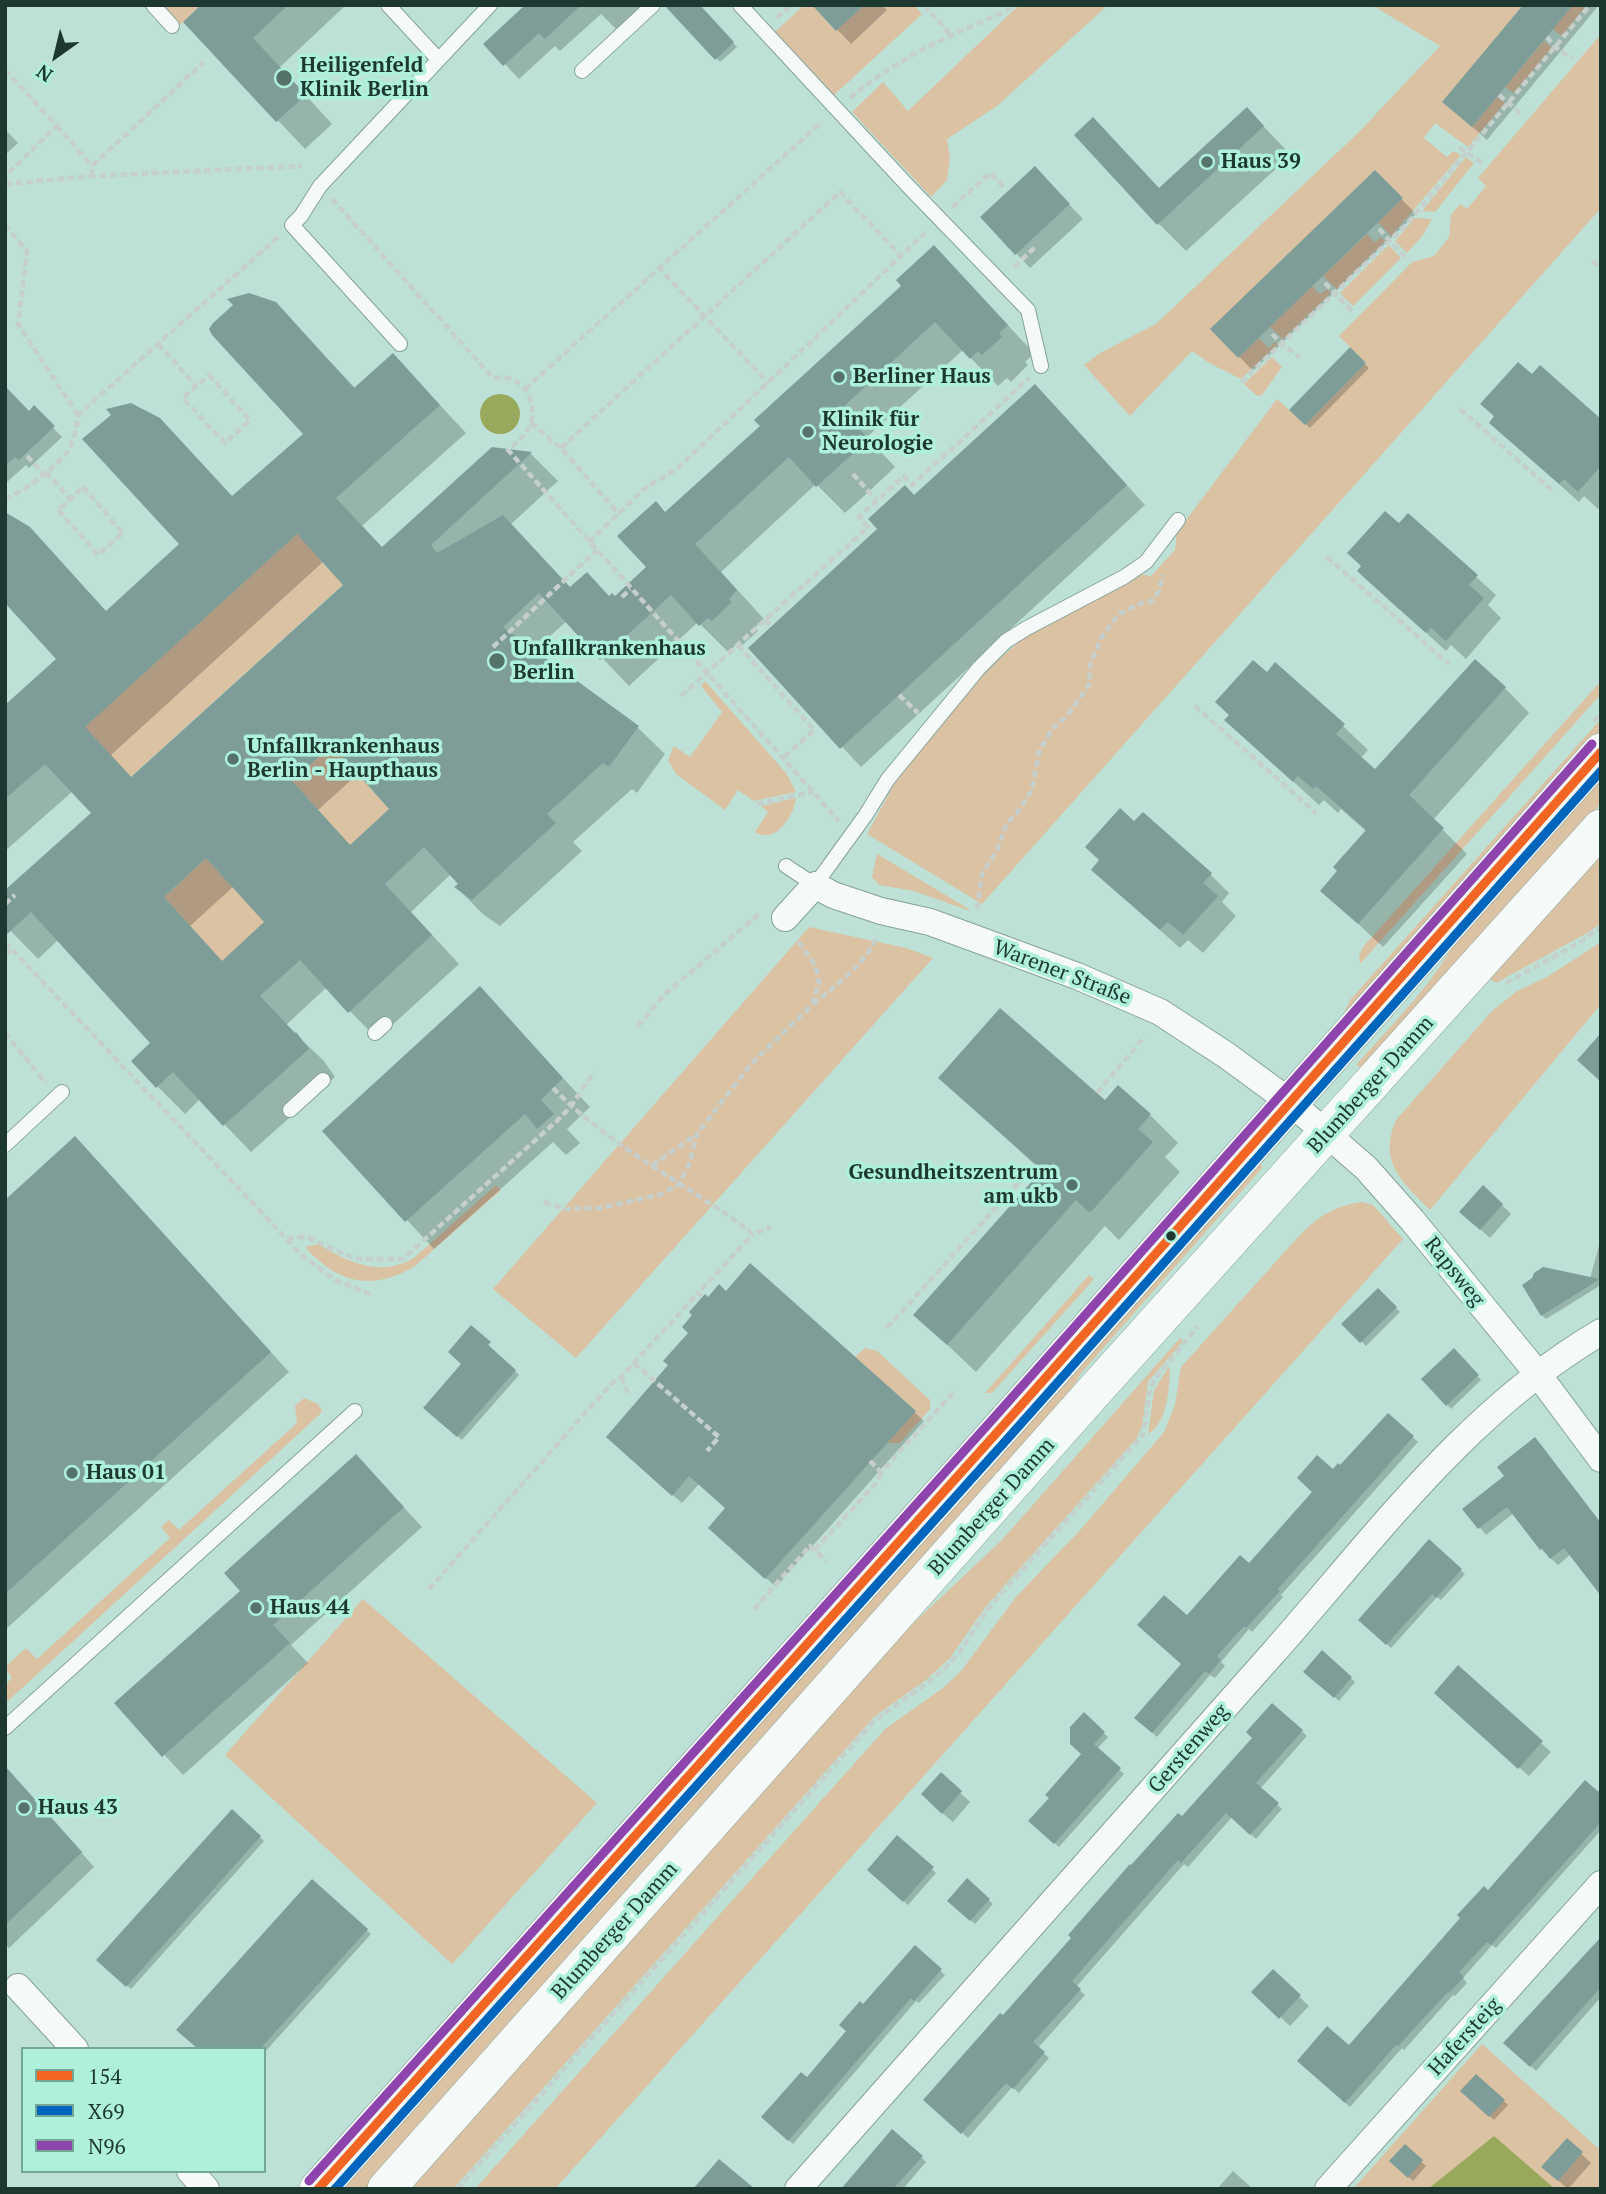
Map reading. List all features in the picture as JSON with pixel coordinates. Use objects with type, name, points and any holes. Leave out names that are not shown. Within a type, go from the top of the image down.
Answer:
[{"type":"main road","points":[[318,2189],[1001,1429],[1601,752]]},
{"type":"main road","name":"Blumberger Damm","points":[[386,2189],[1088,1398],[1601,828]]},
{"type":"street","name":"Warener Straße","points":[[815,884],[833,895],[881,911],[930,922],[1077,976],[1160,1012],[1226,1055],[1290,1102]]},
{"type":"street","points":[[780,923],[815,884]]},
{"type":"street","name":"Rapsweg","points":[[1290,1102],[1359,1161],[1412,1220],[1537,1373],[1601,1459]]},
{"type":"street","name":"Gerstenweg","points":[[798,2189],[1139,1806],[1431,1471],[1537,1373],[1601,1332]]},
{"type":"street","name":"Hafersteig","points":[[1328,2189],[1601,1884]]},
{"type":"street","points":[[11,1980],[73,2047]]},
{"type":"street","points":[[192,2173],[206,2189]]},
{"type":"lane","points":[[153,5],[172,26]]},
{"type":"lane","points":[[388,5],[438,59]]},
{"type":"lane","points":[[400,344],[292,225],[320,186],[490,5]]},
{"type":"lane","points":[[582,71],[653,5]]},
{"type":"lane","points":[[740,5],[939,219],[1028,310],[1041,366]]},
{"type":"lane","points":[[786,866],[815,884],[888,779],[988,659],[1006,642],[1027,628],[1124,577],[1146,562],[1178,520]]},
{"type":"lane","points":[[290,1111],[323,1080]]},
{"type":"lane","points":[[5,1145],[60,1094]]},
{"type":"lane","points":[[5,1728],[355,1411]]},
{"type":"path","points":[[925,5],[951,35]]},
{"type":"path","points":[[525,389],[658,267],[876,75],[951,35],[1006,11],[1012,5]]},
{"type":"path","points":[[1241,382],[1406,225],[1590,5]]},
{"type":"path","points":[[1547,37],[1555,47],[1572,59]]},
{"type":"path","points":[[92,166],[204,62]]},
{"type":"path","points":[[5,70],[92,166],[92,176]]},
{"type":"path","points":[[1499,94],[1523,115]]},
{"type":"path","points":[[5,176],[57,126]]},
{"type":"path","points":[[1459,147],[1482,163]]},
{"type":"path","points":[[5,184],[92,176],[302,166]]},
{"type":"path","points":[[589,542],[645,489],[678,468],[990,173],[1005,189]]},
{"type":"path","points":[[320,186],[493,378],[508,378],[525,389],[533,406],[531,423],[522,438],[508,450],[841,824],[853,832]]},
{"type":"path","points":[[562,449],[840,192],[901,256]]},
{"type":"path","points":[[5,225],[27,251],[18,324],[78,415],[77,429],[66,453],[30,486],[5,499]]},
{"type":"path","points":[[78,415],[292,225]]},
{"type":"path","points":[[1379,229],[1408,260]]},
{"type":"path","points":[[1000,279],[1033,249],[1030,245]]},
{"type":"path","points":[[1592,261],[1601,268]]},
{"type":"path","points":[[658,267],[768,383]]},
{"type":"path","points":[[1325,283],[1353,312]]},
{"type":"path","points":[[1272,334],[1300,357]]},
{"type":"path","points":[[158,344],[196,386]]},
{"type":"path","points":[[681,696],[870,525],[859,517],[877,500],[904,476],[912,485],[1041,366]]},
{"type":"path","points":[[209,375],[250,420],[225,443],[183,398],[196,386],[209,375]]},
{"type":"path","points":[[1460,409],[1555,493]]},
{"type":"path","points":[[531,423],[562,449],[619,514]]},
{"type":"path","points":[[27,456],[70,499]]},
{"type":"path","points":[[853,474],[877,500]]},
{"type":"path","points":[[83,488],[123,533],[98,555],[58,510],[70,499],[83,488]]},
{"type":"path","points":[[493,647],[597,550]]},
{"type":"path","points":[[1327,557],[1449,664]]},
{"type":"path","points":[[977,909],[982,874],[997,850],[1007,823],[1032,790],[1039,752],[1052,729],[1066,717],[1089,685],[1090,665],[1101,638],[1119,614],[1152,601],[1159,590],[1166,567]]},
{"type":"path","points":[[622,597],[631,589]]},
{"type":"path","points":[[765,620],[771,626]]},
{"type":"path","points":[[738,645],[814,730],[783,758]]},
{"type":"path","points":[[1195,706],[1316,813]]},
{"type":"path","points":[[757,804],[813,792]]},
{"type":"path","points":[[5,904],[15,895]]},
{"type":"path","points":[[638,1026],[664,995],[780,923],[804,947],[816,966],[819,983],[812,1005]]},
{"type":"path","points":[[1500,987],[1582,941],[1601,927]]},
{"type":"path","points":[[652,1165],[697,1134],[751,1065],[865,957],[878,932]]},
{"type":"path","points":[[5,942],[302,1255],[335,1280],[373,1295]]},
{"type":"path","points":[[5,955],[12,949]]},
{"type":"path","points":[[5,1033],[60,1094]]},
{"type":"path","points":[[1097,1093],[1145,1036]]},
{"type":"path","points":[[286,1238],[306,1237],[356,1259],[403,1259],[571,1106],[594,1072]]},
{"type":"path","points":[[553,1088],[571,1106],[753,1234]]},
{"type":"path","points":[[544,1202],[566,1209],[601,1208],[662,1194],[679,1184],[689,1165],[697,1134]]},
{"type":"path","points":[[887,1328],[1035,1164]]},
{"type":"path","points":[[429,1590],[612,1383],[621,1377],[700,1295],[753,1234],[771,1227]]},
{"type":"path","points":[[457,2189],[876,1719],[929,1682],[959,1653],[990,1606],[1143,1435],[1150,1389],[1155,1379],[1203,1319]]},
{"type":"path","points":[[634,1363],[719,1437],[707,1451]]},
{"type":"path","points":[[621,1377],[628,1393]]},
{"type":"path","points":[[815,1550],[956,1390]]},
{"type":"path","points":[[870,1461],[881,1472]]},
{"type":"path","points":[[754,1609],[810,1546],[827,1561]]},
{"type":"shaded area","points":[[162,5],[201,5],[180,25]]},
{"type":"shaded area","points":[[804,5],[812,5],[836,31],[864,5],[914,5],[922,14],[834,95],[775,32]]},
{"type":"shaded area","points":[[1019,5],[1108,5],[997,106],[947,139],[950,158],[947,180],[931,197],[852,112],[883,82],[908,111]]},
{"type":"shaded area","points":[[1372,5],[1523,5],[1443,102],[1472,127],[1497,97],[1505,103],[1468,147],[1435,123],[1424,138],[1447,157],[1453,151],[1461,155],[1391,236],[1378,222],[1403,198],[1375,170],[1211,329],[1238,358],[1259,338],[1269,348],[1275,342],[1278,344],[1241,379],[1192,351],[1130,416],[1084,365],[1100,353],[1156,324],[1359,132],[1440,46]]},
{"type":"shaded area","points":[[1573,5],[1587,5],[1562,36],[1553,29]]},
{"type":"shaded area","points":[[1601,34],[1601,208],[982,904],[867,834],[899,775],[986,670],[1032,631],[1110,593],[1139,574],[1151,576],[1175,550],[1177,532],[1277,399],[1305,425],[1366,363],[1339,336],[1412,262],[1434,256],[1449,237],[1451,215],[1460,204],[1467,209],[1486,186],[1478,178]]},
{"type":"shaded area","points":[[1544,41],[1552,48],[1514,93],[1505,87]]},
{"type":"shaded area","points":[[1466,157],[1474,163],[1435,212],[1422,211]]},
{"type":"shaded area","points":[[1415,218],[1432,219],[1423,235],[1407,253],[1395,241]]},
{"type":"shaded area","points":[[1367,234],[1375,242],[1381,237],[1385,241],[1337,289],[1323,276]]},
{"type":"shaded area","points":[[1389,245],[1401,258],[1353,306],[1340,293]]},
{"type":"shaded area","points":[[1312,286],[1320,294],[1327,289],[1331,293],[1283,339],[1270,327]]},
{"type":"shaded area","points":[[1272,357],[1282,367],[1262,395],[1257,396],[1244,384]]},
{"type":"shaded area","points":[[500,394],[514,400],[520,414],[514,428],[500,434],[486,428],[480,414],[486,400]]},
{"type":"shaded area","points":[[302,529],[326,567],[348,580],[125,782],[80,731]]},
{"type":"shaded area","points":[[705,681],[786,773],[796,792],[754,801],[738,790],[725,810],[676,774],[668,760],[674,746],[690,757],[722,712],[701,686]]},
{"type":"shaded area","points":[[1601,681],[1601,694],[1360,964],[1359,956],[1363,947]]},
{"type":"shaded area","points":[[1601,719],[1601,730],[1344,1019],[1342,1017],[1350,1000]]},
{"type":"shaded area","points":[[332,745],[397,818],[375,822],[364,832],[372,841],[358,854],[292,781]]},
{"type":"shaded area","points":[[1601,776],[1601,803],[1581,827],[1366,1071],[1356,1065],[1428,983],[1453,947],[1463,927]]},
{"type":"shaded area","points":[[796,798],[792,813],[776,832],[762,835],[755,832],[768,812],[761,806]]},
{"type":"shaded area","points":[[1601,851],[1601,923],[1496,983],[1489,978]]},
{"type":"shaded area","points":[[877,854],[970,911],[914,891],[879,885],[872,877]]},
{"type":"shaded area","points":[[206,858],[273,931],[254,935],[243,941],[231,971],[161,894],[168,894]]},
{"type":"shaded area","points":[[809,927],[906,948],[933,958],[576,1358],[493,1289]]},
{"type":"shaded area","points":[[1601,942],[1601,1004],[1430,1210],[1402,1180],[1391,1160],[1391,1135],[1396,1120],[1492,1011],[1517,991],[1547,977]]},
{"type":"shaded area","points":[[1255,1160],[1263,1167],[1082,1372],[1044,1427],[367,2189],[337,2189]]},
{"type":"shaded area","points":[[496,1185],[501,1190],[415,1266],[384,1279],[356,1280],[343,1276],[330,1269],[305,1247],[318,1244],[341,1257],[365,1265],[389,1267],[401,1264],[414,1258]]},
{"type":"shaded area","points":[[1362,1202],[1373,1205],[1403,1239],[555,2189],[475,2189],[885,1729],[943,1688],[961,1671],[1016,1597],[1082,1528],[1164,1432],[1175,1405],[1181,1367],[1305,1230],[1334,1210]]},
{"type":"shaded area","points":[[1089,1275],[1094,1279],[992,1393],[985,1393]]},
{"type":"shaded area","points":[[1180,1338],[1183,1341],[1148,1382],[1142,1426],[1137,1438],[987,1605],[950,1658],[926,1680],[875,1716],[453,2189],[409,2189],[905,1631],[1002,1540]]},
{"type":"shaded area","points":[[865,1348],[877,1351],[930,1400],[930,1409],[900,1443],[887,1443],[915,1410],[855,1357]]},
{"type":"shaded area","points":[[1168,1368],[1170,1378],[1166,1406],[1159,1422],[1148,1434],[1154,1390]]},
{"type":"shaded area","points":[[304,1398],[318,1404],[322,1411],[320,1414],[7,1702],[5,1685],[12,1678],[5,1667],[26,1648],[37,1659],[170,1538],[161,1527],[169,1520],[179,1530],[297,1423],[295,1406]]},
{"type":"shaded area","points":[[363,1599],[597,1803],[452,1964],[225,1755]]},
{"type":"shaded area","points":[[1482,2044],[1598,2148],[1601,2146],[1601,2189],[1353,2189]]},
{"type":"shaded area","points":[[1494,2136],[1555,2189],[1428,2189]]},
{"type":"building","points":[[201,5],[288,5],[253,38],[306,95],[276,122],[183,22]]},
{"type":"building","points":[[525,5],[581,5],[545,39],[539,33],[503,66],[483,44]]},
{"type":"building","points":[[664,5],[700,5],[734,42],[715,60]]},
{"type":"building","points":[[812,5],[864,5],[836,31]]},
{"type":"building","points":[[1523,5],[1573,5],[1472,127],[1442,102]]},
{"type":"building","name":"Haus 39","points":[[1247,107],[1264,126],[1157,225],[1074,135],[1093,117],[1159,188]]},
{"type":"building","points":[[1035,166],[1070,204],[1015,255],[980,217]]},
{"type":"building","points":[[1375,170],[1403,198],[1238,358],[1210,329]]},
{"type":"building","name":"Unfallkrankenhaus Berlin - Haupthaus","points":[[934,245],[1008,325],[999,333],[1002,337],[982,355],[978,351],[970,359],[935,322],[841,409],[869,439],[816,487],[789,457],[695,544],[737,590],[729,599],[732,602],[712,621],[708,618],[699,626],[671,595],[600,660],[539,593],[503,627],[639,726],[609,767],[603,763],[547,814],[556,823],[472,900],[454,887],[458,884],[424,847],[385,884],[432,935],[348,1013],[300,960],[260,996],[309,1049],[223,1126],[173,1072],[156,1088],[131,1061],[150,1043],[31,912],[5,936],[5,890],[91,813],[45,764],[5,799],[5,705],[56,659],[5,603],[5,512],[30,527],[106,611],[179,544],[82,439],[111,415],[106,409],[131,403],[160,418],[232,496],[303,434],[212,335],[209,329],[213,323],[233,305],[227,299],[249,293],[276,302],[354,388],[393,353],[440,405],[336,498],[382,547],[492,447],[532,452],[431,545],[437,553],[503,515],[570,587],[587,572],[609,596],[612,593],[615,596],[646,567],[617,536],[656,501],[665,512],[760,426],[754,420],[901,286],[896,280]],"holes":[[[297,534],[343,585],[131,777],[85,727]],[[332,745],[389,809],[350,845],[292,781]],[[206,858],[264,922],[222,961],[164,897]]]},
{"type":"building","points":[[1350,347],[1366,363],[1305,425],[1289,410]]},
{"type":"building","points":[[1518,362],[1532,374],[1540,365],[1601,419],[1601,466],[1578,492],[1564,479],[1559,484],[1489,423],[1494,416],[1480,404]]},
{"type":"building","points":[[1035,384],[1127,485],[840,749],[748,648],[877,529],[868,519],[905,485],[914,495]]},
{"type":"building","points":[[5,386],[29,411],[34,405],[55,426],[19,460],[15,457],[5,466]]},
{"type":"building","points":[[1385,511],[1399,523],[1408,513],[1478,575],[1469,585],[1484,598],[1446,641],[1431,628],[1426,633],[1391,602],[1357,571],[1361,566],[1347,553]]},
{"type":"building","points":[[1475,659],[1506,687],[1409,795],[1444,828],[1358,924],[1320,891],[1337,871],[1333,867],[1366,830],[1316,786],[1313,789],[1298,776],[1293,782],[1224,720],[1229,715],[1215,702],[1253,660],[1267,672],[1275,662],[1345,724],[1336,734],[1375,769]]},
{"type":"building","points":[[1120,808],[1134,821],[1143,812],[1212,873],[1203,883],[1218,896],[1183,935],[1168,922],[1160,930],[1091,870],[1099,860],[1085,847]]},
{"type":"building","points":[[480,986],[563,1078],[541,1100],[554,1114],[537,1129],[525,1114],[405,1222],[322,1131]]},
{"type":"building","name":"Gesundheitszentrum am ukb","points":[[1000,1008],[1105,1100],[1118,1085],[1151,1114],[1138,1129],[1153,1142],[1090,1213],[1076,1200],[947,1345],[913,1315],[1042,1170],[938,1078]]},
{"type":"building","points":[[1601,1033],[1601,1082],[1577,1060]]},
{"type":"building","name":"Haus 01","points":[[75,1136],[271,1352],[5,1594],[5,1200]]},
{"type":"building","points":[[1483,1185],[1503,1204],[1480,1230],[1459,1212]]},
{"type":"building","points":[[750,1263],[916,1411],[765,1579],[708,1528],[725,1508],[689,1476],[672,1496],[606,1437],[668,1365],[663,1361],[688,1333],[682,1327],[692,1315],[689,1312],[705,1294],[708,1297],[719,1284],[726,1291]]},
{"type":"building","points":[[1543,1267],[1600,1279],[1541,1316],[1522,1285]]},
{"type":"building","points":[[1378,1288],[1397,1307],[1360,1343],[1341,1324]]},
{"type":"building","points":[[471,1325],[491,1342],[488,1345],[516,1370],[457,1437],[423,1408],[461,1364],[448,1352]]},
{"type":"building","points":[[1454,1348],[1479,1375],[1446,1406],[1421,1379]]},
{"type":"building","points":[[1388,1413],[1414,1436],[1278,1589],[1280,1591],[1217,1656],[1221,1660],[1209,1674],[1205,1671],[1152,1733],[1134,1718],[1181,1664],[1137,1625],[1164,1595],[1187,1615],[1240,1555],[1249,1563],[1312,1492],[1297,1478],[1317,1455],[1333,1469],[1338,1463],[1340,1465]]},
{"type":"building","points":[[1535,1437],[1601,1523],[1601,1596],[1564,1548],[1550,1559],[1507,1507],[1478,1529],[1462,1509],[1504,1476],[1497,1467]]},
{"type":"building","name":"Haus 44","points":[[356,1454],[404,1507],[273,1625],[290,1643],[162,1757],[114,1703],[240,1591],[224,1573]]},
{"type":"building","points":[[1429,1539],[1462,1569],[1436,1598],[1432,1594],[1386,1645],[1358,1620]]},
{"type":"building","points":[[1322,1650],[1352,1677],[1334,1698],[1303,1672]]},
{"type":"building","points":[[1458,1665],[1543,1741],[1518,1769],[1434,1693]]},
{"type":"building","points":[[1272,1703],[1303,1730],[1256,1783],[1279,1803],[1250,1835],[1226,1813],[1181,1863],[1178,1860],[1072,1981],[1081,1989],[1033,2042],[1045,2052],[1013,2089],[1006,2083],[961,2134],[923,2100],[1071,1938],[1068,1935],[1130,1864],[1178,1813],[1182,1816],[1252,1738],[1246,1732]]},
{"type":"building","points":[[1084,1712],[1105,1732],[1094,1744],[1121,1768],[1054,1844],[1028,1821],[1049,1798],[1045,1795],[1081,1754],[1070,1744],[1070,1727]]},
{"type":"building","name":"Haus 43","points":[[5,1766],[82,1852],[5,1925]]},
{"type":"building","points":[[941,1772],[962,1791],[942,1814],[921,1794]]},
{"type":"building","points":[[1585,1780],[1601,1794],[1601,1822],[1491,1945],[1487,1942],[1459,1972],[1464,1977],[1398,2046],[1396,2045],[1345,2103],[1297,2061],[1327,2026],[1349,2045],[1460,1918],[1457,1915],[1484,1886],[1488,1890]]},
{"type":"building","points":[[232,1809],[261,1836],[126,1987],[96,1960]]},
{"type":"building","points":[[897,1835],[934,1867],[903,1902],[867,1870]]},
{"type":"building","points":[[967,1878],[990,1899],[970,1921],[947,1901]]},
{"type":"building","points":[[312,1879],[368,1929],[262,2047],[196,2047],[176,2030]]},
{"type":"building","points":[[1601,1937],[1601,1987],[1530,2067],[1503,2043]]},
{"type":"building","points":[[915,1945],[942,1969],[914,2001],[911,1998],[788,2141],[761,2117],[801,2072],[807,2077],[846,2031],[839,2025],[860,2001],[863,2004]]},
{"type":"building","points":[[1273,1969],[1301,1995],[1279,2019],[1251,1992]]},
{"type":"building","points":[[1476,2074],[1505,2100],[1489,2117],[1460,2091]]},
{"type":"building","points":[[892,2129],[923,2156],[893,2189],[841,2189]]},
{"type":"building","points":[[1567,2138],[1583,2152],[1558,2181],[1541,2167]]},
{"type":"building","points":[[1405,2144],[1423,2160],[1408,2178],[1389,2161]]},
{"type":"building","points":[[719,2159],[755,2189],[693,2189]]},
{"type":"transit line","name":"N96","points":[[309,2181],[992,1420],[1592,744]]},
{"type":"transit line","name":"154","points":[[318,2189],[1001,1428],[1601,752]]},
{"type":"transit line","name":"X69","points":[[335,2189],[1601,771]]},
{"type":"place","name":"Heiligenfeld Klinik Berlin","points":[[284,78]]},
{"type":"place","name":"Haus 39","points":[[1207,162]]},
{"type":"place","name":"Berliner Haus","points":[[839,377]]},
{"type":"place","name":"Klinik für Neurologie","points":[[808,432]]},
{"type":"place","name":"Unfallkrankenhaus Berlin","points":[[497,661]]},
{"type":"place","name":"Unfallkrankenhaus Berlin - Haupthaus","points":[[233,759]]},
{"type":"place","name":"Gesundheitszentrum am ukb","points":[[1072,1185]]},
{"type":"place","name":"Haus 01","points":[[72,1473]]},
{"type":"place","name":"Haus 44","points":[[256,1608]]},
{"type":"place","name":"Haus 43","points":[[24,1808]]}]
